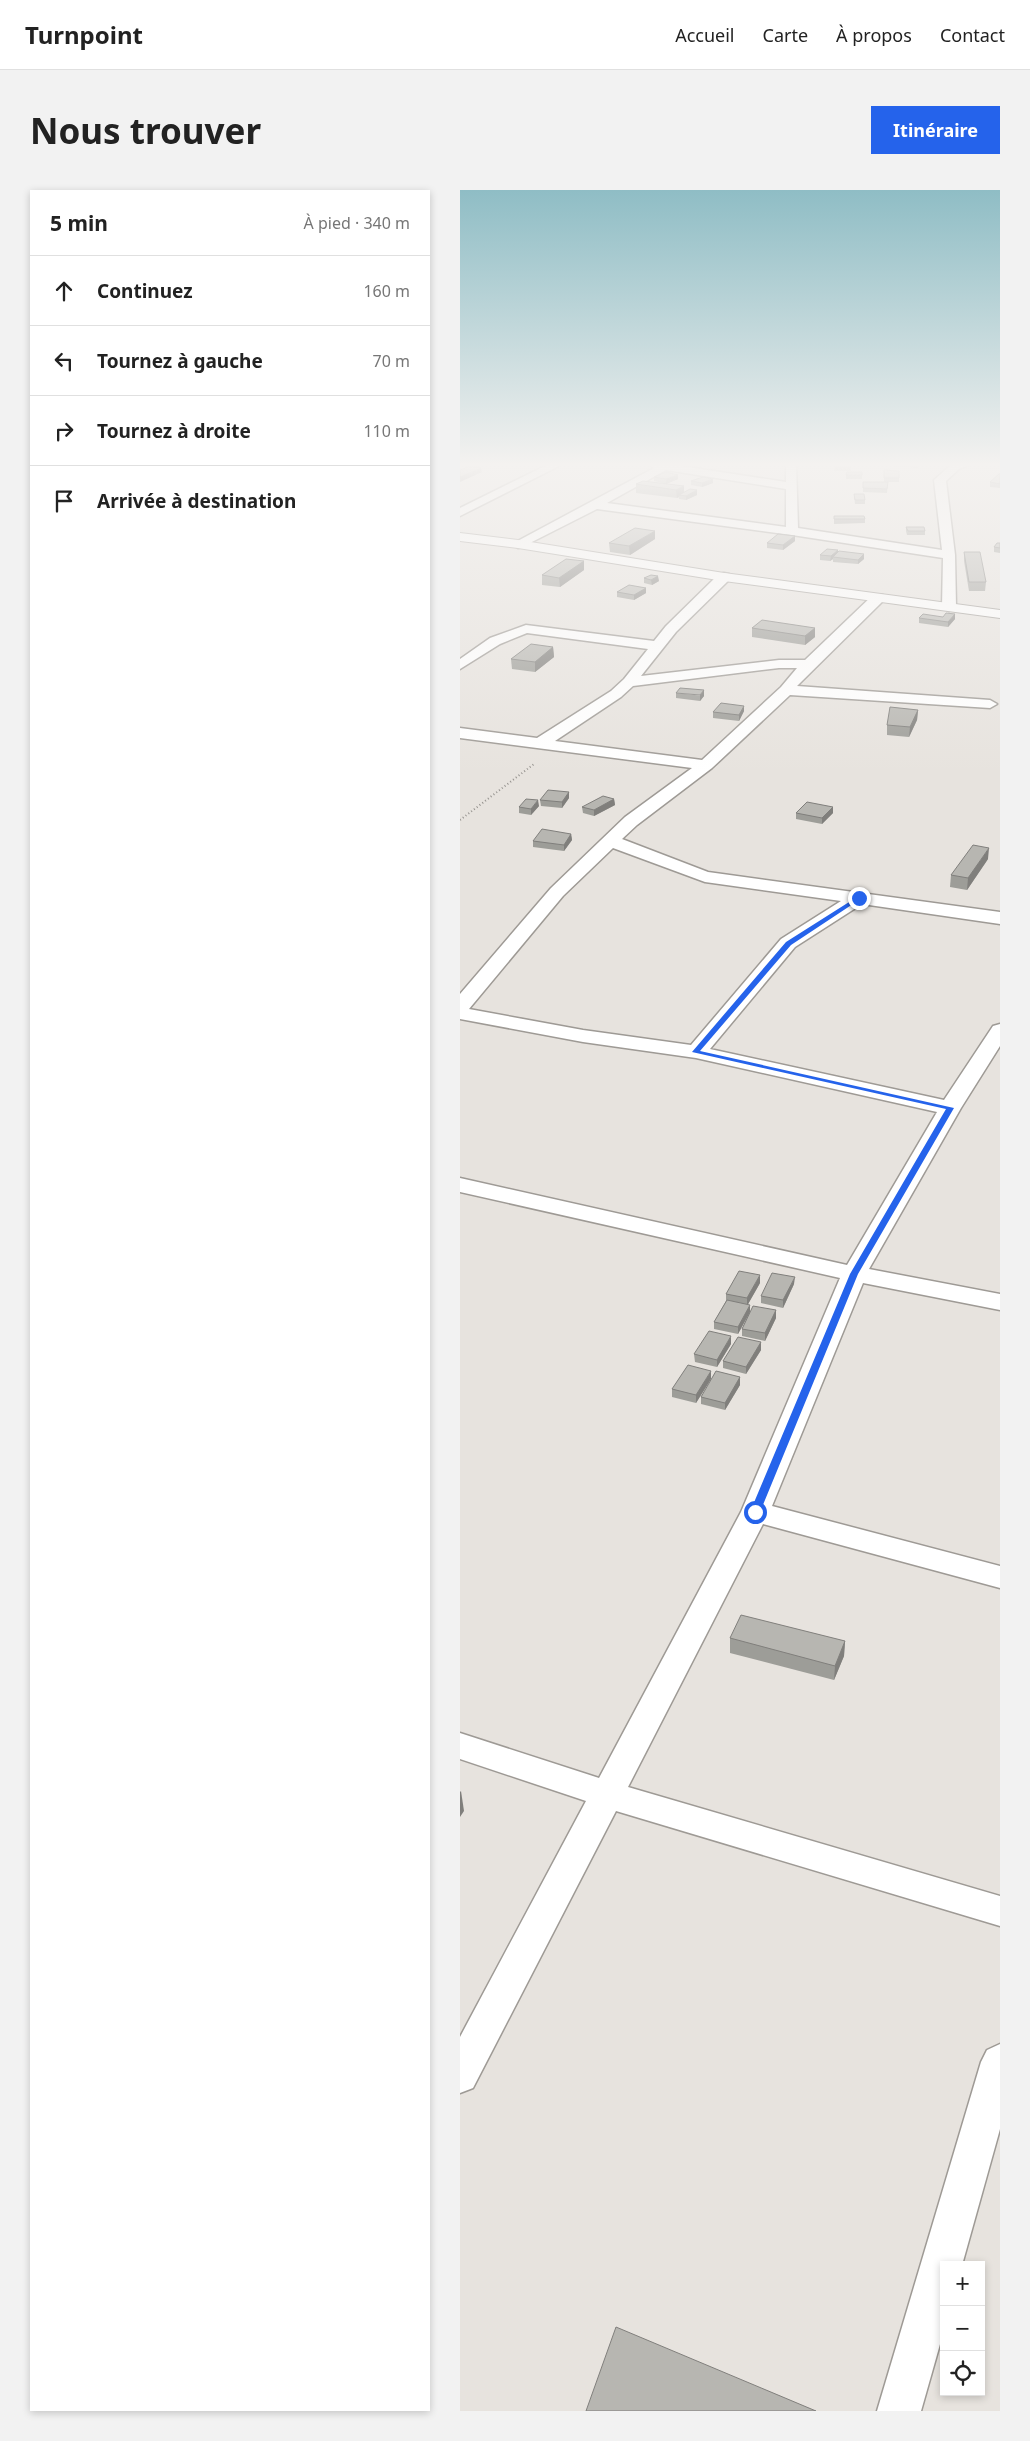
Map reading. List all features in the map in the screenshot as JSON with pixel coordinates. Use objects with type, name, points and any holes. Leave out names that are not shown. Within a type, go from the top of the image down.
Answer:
[{"type":"street","points":[[659,567],[1000,614]]},
{"type":"street","points":[[949,567],[950,607]]},
{"type":"street","points":[[541,743],[616,694],[629,682],[658,646],[724,577]]},
{"type":"street","points":[[460,1006],[556,892],[631,821],[706,765],[786,690],[809,664],[878,598]]},
{"type":"street","points":[[460,665],[495,641],[526,629],[658,646]]},
{"type":"street","points":[[629,682],[779,664],[809,664]]},
{"type":"street","points":[[786,690],[995,705],[1000,688]]},
{"type":"street","points":[[460,733],[706,765]]},
{"type":"street","points":[[610,841],[705,876],[1000,918]]},
{"type":"street","points":[[696,1052],[788,943],[859,898]]},
{"type":"street","points":[[460,1013],[583,1036],[696,1052],[950,1108]]},
{"type":"street","points":[[460,2075],[755,1512],[854,1274],[950,1108],[1000,1030]]},
{"type":"street","points":[[460,1185],[792,1258],[854,1274],[1000,1302]]},
{"type":"street","points":[[755,1512],[1000,1577]]},
{"type":"street","points":[[460,1746],[606,1794],[1000,1910]]},
{"type":"street","points":[[899,2411],[1000,2062]]},
{"type":"path","points":[[460,820],[543,756],[570,747]]},
{"type":"building","points":[[555,567],[576,567],[559,578],[542,575]]},
{"type":"building","points":[[966,567],[983,567],[986,582],[969,582]]},
{"type":"building","points":[[651,575],[658,576],[651,580],[644,578]]},
{"type":"building","points":[[629,585],[646,588],[634,595],[617,592]]},
{"type":"building","points":[[946,613],[955,614],[948,622],[919,618],[923,614],[943,617]]},
{"type":"building","points":[[762,620],[815,628],[805,636],[752,628]]},
{"type":"building","points":[[531,644],[553,647],[535,662],[511,659]]},
{"type":"building","points":[[680,688],[704,690],[700,695],[676,693]]},
{"type":"building","points":[[721,703],[744,706],[739,715],[713,712]]},
{"type":"building","points":[[890,707],[918,710],[910,727],[887,725]]},
{"type":"building","points":[[548,790],[569,792],[562,802],[540,800]]},
{"type":"building","points":[[603,796],[614,799],[594,810],[582,807]]},
{"type":"building","points":[[526,799],[538,800],[531,809],[519,807]]},
{"type":"building","points":[[807,802],[833,807],[822,818],[796,813]]},
{"type":"building","points":[[542,829],[571,834],[564,845],[533,841]]},
{"type":"building","points":[[973,845],[989,848],[968,878],[951,875]]},
{"type":"building","points":[[739,1271],[760,1275],[747,1298],[726,1294]]},
{"type":"building","points":[[772,1273],[795,1277],[783,1300],[761,1296]]},
{"type":"building","points":[[727,1300],[750,1305],[738,1327],[714,1322]]},
{"type":"building","points":[[753,1306],[776,1310],[765,1333],[742,1329]]},
{"type":"building","points":[[709,1331],[731,1336],[717,1360],[694,1354]]},
{"type":"building","points":[[738,1337],[761,1342],[746,1367],[723,1361]]},
{"type":"building","points":[[688,1365],[711,1371],[696,1395],[672,1389]]},
{"type":"building","points":[[716,1371],[740,1377],[725,1403],[701,1397]]},
{"type":"building","points":[[741,1615],[845,1641],[835,1666],[730,1638]]},
{"type":"building","points":[[616,2327],[816,2411],[586,2411]]},
{"type":"route","points":[[755,1512],[854,1274],[950,1108],[696,1052],[788,943],[859,898]]}]
